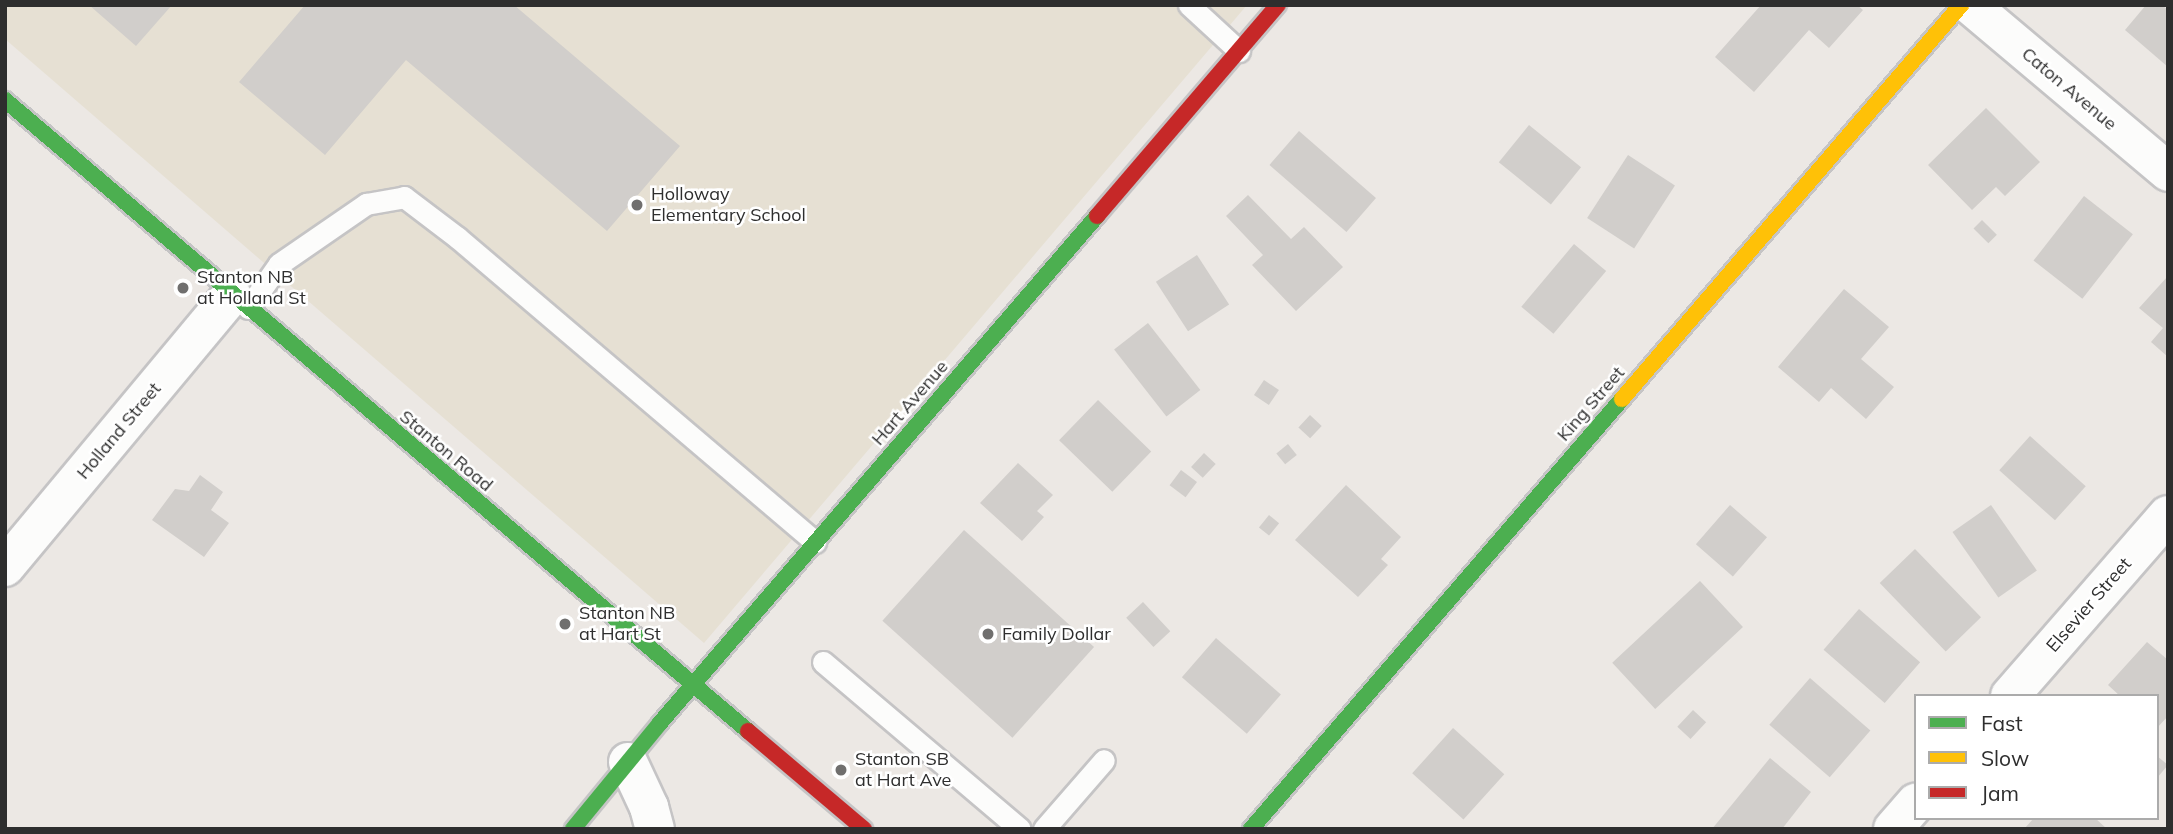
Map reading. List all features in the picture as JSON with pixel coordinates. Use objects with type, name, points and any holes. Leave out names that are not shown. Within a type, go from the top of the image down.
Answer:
[{"type":"street","name":"Hart Avenue","points":[[573,829],[1278,5]]},
{"type":"street","name":"King Street","points":[[1251,829],[1961,5]]},
{"type":"street","name":"Caton Avenue","points":[[1970,5],[2168,172]]},
{"type":"street","name":"Stanton Road","points":[[5,100],[864,829]]},
{"type":"street","name":"Holland Street","points":[[5,567],[240,301]]},
{"type":"street","name":"Elsevier Street","points":[[2012,694],[2168,515]]},
{"type":"street","points":[[628,762],[649,807],[655,829]]},
{"type":"street","points":[[1893,829],[1914,805]]},
{"type":"lane","points":[[1189,5],[1239,51]]},
{"type":"lane","points":[[240,301],[279,264],[366,204],[404,197],[458,237],[816,542]]},
{"type":"lane","points":[[823,662],[1020,829]]},
{"type":"lane","points":[[1044,829],[1104,760]]},
{"type":"shaded area","name":"Holloway Elementary School","points":[[5,5],[1247,5],[704,643],[5,39]]},
{"type":"building","points":[[89,5],[172,5],[136,46]]},
{"type":"building","points":[[305,5],[514,5],[680,146],[607,231],[406,60],[325,155],[239,82]]},
{"type":"building","points":[[1761,5],[1857,5],[1863,10],[1829,48],[1809,30],[1754,92],[1715,57]]},
{"type":"building","points":[[2146,5],[2162,5],[2168,10],[2168,67],[2125,30]]},
{"type":"building","points":[[1986,108],[2040,162],[2005,196],[1996,187],[1972,210],[1928,165]]},
{"type":"building","points":[[1529,125],[1581,167],[1551,204],[1499,162]]},
{"type":"building","points":[[1299,131],[1376,198],[1346,232],[1269,165]]},
{"type":"building","points":[[1628,155],[1675,185],[1634,248],[1587,218]]},
{"type":"building","points":[[1248,195],[1291,239],[1304,227],[1343,267],[1296,311],[1252,265],[1263,255],[1226,216]]},
{"type":"building","points":[[2084,196],[2133,234],[2082,299],[2034,261]]},
{"type":"building","points":[[1982,220],[1997,235],[1988,243],[1974,228]]},
{"type":"building","points":[[1574,244],[1606,271],[1553,334],[1521,307]]},
{"type":"building","points":[[1197,255],[1229,304],[1188,331],[1156,282]]},
{"type":"building","points":[[2168,276],[2168,357],[2151,342],[2163,328],[2139,308]]},
{"type":"building","points":[[1844,289],[1889,327],[1861,359],[1894,387],[1866,419],[1831,388],[1819,402],[1778,367]]},
{"type":"building","points":[[1148,323],[1200,390],[1166,416],[1114,349]]},
{"type":"building","points":[[1264,380],[1279,390],[1269,405],[1254,395]]},
{"type":"building","points":[[1098,400],[1151,451],[1112,492],[1059,440]]},
{"type":"building","points":[[1310,415],[1322,426],[1310,438],[1298,427]]},
{"type":"building","points":[[2030,436],[2086,486],[2055,520],[1999,470]]},
{"type":"building","points":[[1288,444],[1297,455],[1285,464],[1276,453]]},
{"type":"building","points":[[1204,453],[1216,464],[1203,478],[1191,467]]},
{"type":"building","points":[[1018,463],[1053,495],[1037,511],[1044,517],[1022,541],[980,503]]},
{"type":"building","points":[[1181,470],[1197,482],[1186,497],[1170,485]]},
{"type":"building","points":[[200,475],[223,492],[211,510],[229,523],[204,557],[152,520],[175,489],[189,491]]},
{"type":"building","points":[[1346,485],[1401,537],[1381,559],[1388,565],[1358,597],[1295,540]]},
{"type":"building","points":[[1730,505],[1767,537],[1733,576],[1696,544]]},
{"type":"building","points":[[1991,505],[2037,571],[1998,597],[1952,532]]},
{"type":"building","points":[[1269,515],[1279,523],[1269,536],[1259,527]]},
{"type":"building","name":"Family Dollar","points":[[964,530],[1094,647],[1012,738],[882,621]]},
{"type":"building","points":[[1915,549],[1981,617],[1946,651],[1880,583]]},
{"type":"building","points":[[1700,581],[1743,627],[1655,709],[1612,663]]},
{"type":"building","points":[[1143,602],[1170,631],[1153,647],[1126,618]]},
{"type":"building","points":[[1859,609],[1920,662],[1885,703],[1824,650]]},
{"type":"building","points":[[1216,638],[1281,694],[1247,734],[1182,677]]},
{"type":"building","points":[[2147,642],[2168,660],[2168,716],[2159,726],[2159,694],[2118,694],[2108,685]]},
{"type":"building","points":[[1810,678],[1870,730],[1830,777],[1769,725]]},
{"type":"building","points":[[1693,710],[1706,722],[1690,739],[1677,727]]},
{"type":"building","points":[[1453,728],[1504,774],[1463,820],[1412,773]]},
{"type":"building","points":[[1770,758],[1811,792],[1782,829],[1712,829]]},
{"type":"building","points":[[2159,758],[2168,765],[2159,776]]},
{"type":"building","points":[[2032,820],[2097,820],[2107,829],[2024,829]]},
{"type":"traffic: fast","points":[[5,100],[748,731]]},
{"type":"traffic: fast","points":[[573,829],[660,723],[1097,216]]},
{"type":"traffic: fast","points":[[1251,829],[1622,399]]},
{"type":"traffic: slow","points":[[1622,399],[1961,5]]},
{"type":"traffic: jam","points":[[1097,216],[1278,5]]},
{"type":"traffic: jam","points":[[748,731],[864,829]]},
{"type":"place","name":"Holloway Elementary School","points":[[637,205]]},
{"type":"place","name":"Stanton NB at Holland St","points":[[183,288]]},
{"type":"place","name":"Stanton NB at Hart St","points":[[565,624]]},
{"type":"place","name":"Family Dollar","points":[[988,634]]},
{"type":"place","name":"Stanton SB at Hart Ave","points":[[841,770]]}]
